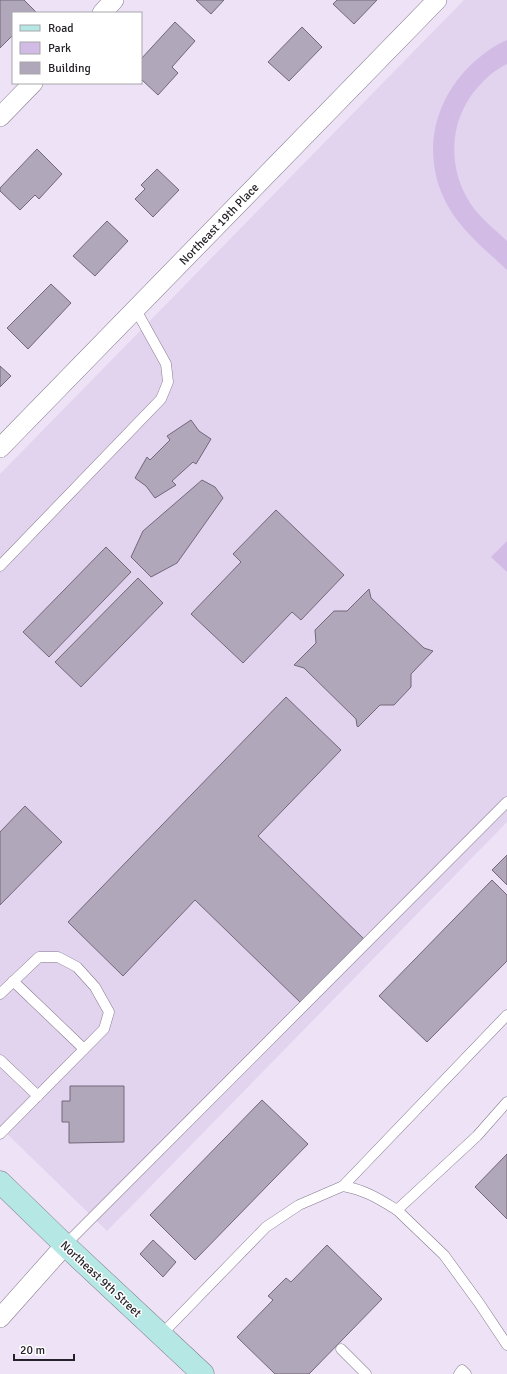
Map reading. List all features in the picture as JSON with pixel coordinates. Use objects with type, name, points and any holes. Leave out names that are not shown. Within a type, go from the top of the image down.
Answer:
[{"type":"street","points":[[103,12],[114,0]]},
{"type":"street","name":"Northeast 19th Place","points":[[0,448],[437,0]]},
{"type":"street","points":[[0,117],[32,84]]},
{"type":"street","name":"Northeast 9th Street","points":[[0,1182],[203,1374]]},
{"type":"street","points":[[0,1318],[65,1245]]},
{"type":"lane","points":[[0,566],[161,399],[168,382],[166,364],[136,310]]},
{"type":"lane","points":[[65,1245],[507,802]]},
{"type":"lane","points":[[0,994],[39,957],[58,957],[77,967],[95,988],[109,1012],[104,1029],[0,1134]]},
{"type":"lane","points":[[13,981],[84,1049]]},
{"type":"lane","points":[[161,1335],[266,1227],[299,1205],[343,1186],[507,1015]]},
{"type":"lane","points":[[0,1060],[38,1096]]},
{"type":"lane","points":[[397,1210],[477,1136],[507,1102]]},
{"type":"lane","points":[[343,1186],[356,1188],[376,1196],[397,1210],[444,1255],[479,1302],[507,1344]]},
{"type":"lane","points":[[341,1349],[366,1374]]},
{"type":"lane","points":[[459,1374],[462,1370],[466,1374]]},
{"type":"shaded area","points":[[464,0],[507,0],[507,822],[107,1231],[0,1127],[0,474]]},
{"type":"green space","points":[[507,40],[507,64],[495,71],[478,87],[462,112],[457,125],[454,154],[460,182],[470,203],[484,220],[507,241],[507,270],[468,233],[449,208],[440,189],[435,169],[433,150],[435,130],[440,112],[448,94],[460,77],[474,62],[498,44]]},
{"type":"green space","points":[[507,541],[507,572],[491,557]]},
{"type":"building","points":[[0,0],[24,0],[36,12],[12,12],[12,36],[0,48]]},
{"type":"building","points":[[196,0],[224,0],[211,14]]},
{"type":"building","points":[[337,0],[377,0],[354,24],[333,4]]},
{"type":"building","points":[[175,22],[195,41],[172,67],[178,73],[158,95],[142,80],[142,58]]},
{"type":"building","points":[[302,27],[322,47],[289,81],[268,62]]},
{"type":"building","points":[[37,149],[62,174],[39,199],[35,195],[20,210],[0,191],[0,188]]},
{"type":"building","points":[[157,169],[179,190],[153,217],[135,199],[145,189],[141,185]]},
{"type":"building","points":[[107,221],[128,241],[95,276],[73,256]]},
{"type":"building","points":[[51,284],[71,303],[28,349],[7,328]]},
{"type":"building","points":[[0,366],[11,376],[0,387]]},
{"type":"building","points":[[191,420],[199,431],[211,439],[196,464],[193,462],[172,481],[176,485],[155,498],[146,486],[135,478],[147,457],[150,460],[170,440],[167,436]]},
{"type":"building","points":[[202,480],[215,487],[223,498],[177,563],[151,577],[131,557],[143,531]]},
{"type":"building","points":[[276,510],[344,575],[301,620],[292,612],[243,663],[191,614],[241,562],[233,554]]},
{"type":"building","points":[[106,547],[131,572],[49,657],[23,632]]},
{"type":"building","points":[[138,578],[163,603],[81,687],[55,662]]},
{"type":"building","points":[[369,589],[371,598],[424,648],[433,651],[411,674],[411,687],[394,705],[380,705],[358,727],[356,719],[304,668],[294,665],[316,643],[315,630],[334,611],[347,611]]},
{"type":"building","points":[[286,697],[341,750],[258,836],[364,939],[301,1003],[195,900],[123,976],[68,922]]},
{"type":"building","points":[[25,806],[62,842],[0,905],[0,832]]},
{"type":"building","points":[[507,855],[507,885],[492,870]]},
{"type":"building","points":[[492,880],[507,895],[507,961],[427,1042],[379,996]]},
{"type":"building","points":[[70,1086],[124,1086],[124,1142],[69,1143],[69,1122],[62,1122],[62,1101],[70,1101]]},
{"type":"building","points":[[262,1100],[308,1144],[195,1260],[150,1215]]},
{"type":"building","points":[[507,1154],[507,1219],[475,1187]]},
{"type":"building","points":[[153,1240],[176,1262],[163,1277],[140,1254]]},
{"type":"building","points":[[327,1245],[382,1299],[309,1374],[275,1374],[237,1337],[273,1300],[268,1296],[286,1278],[291,1282]]}]
